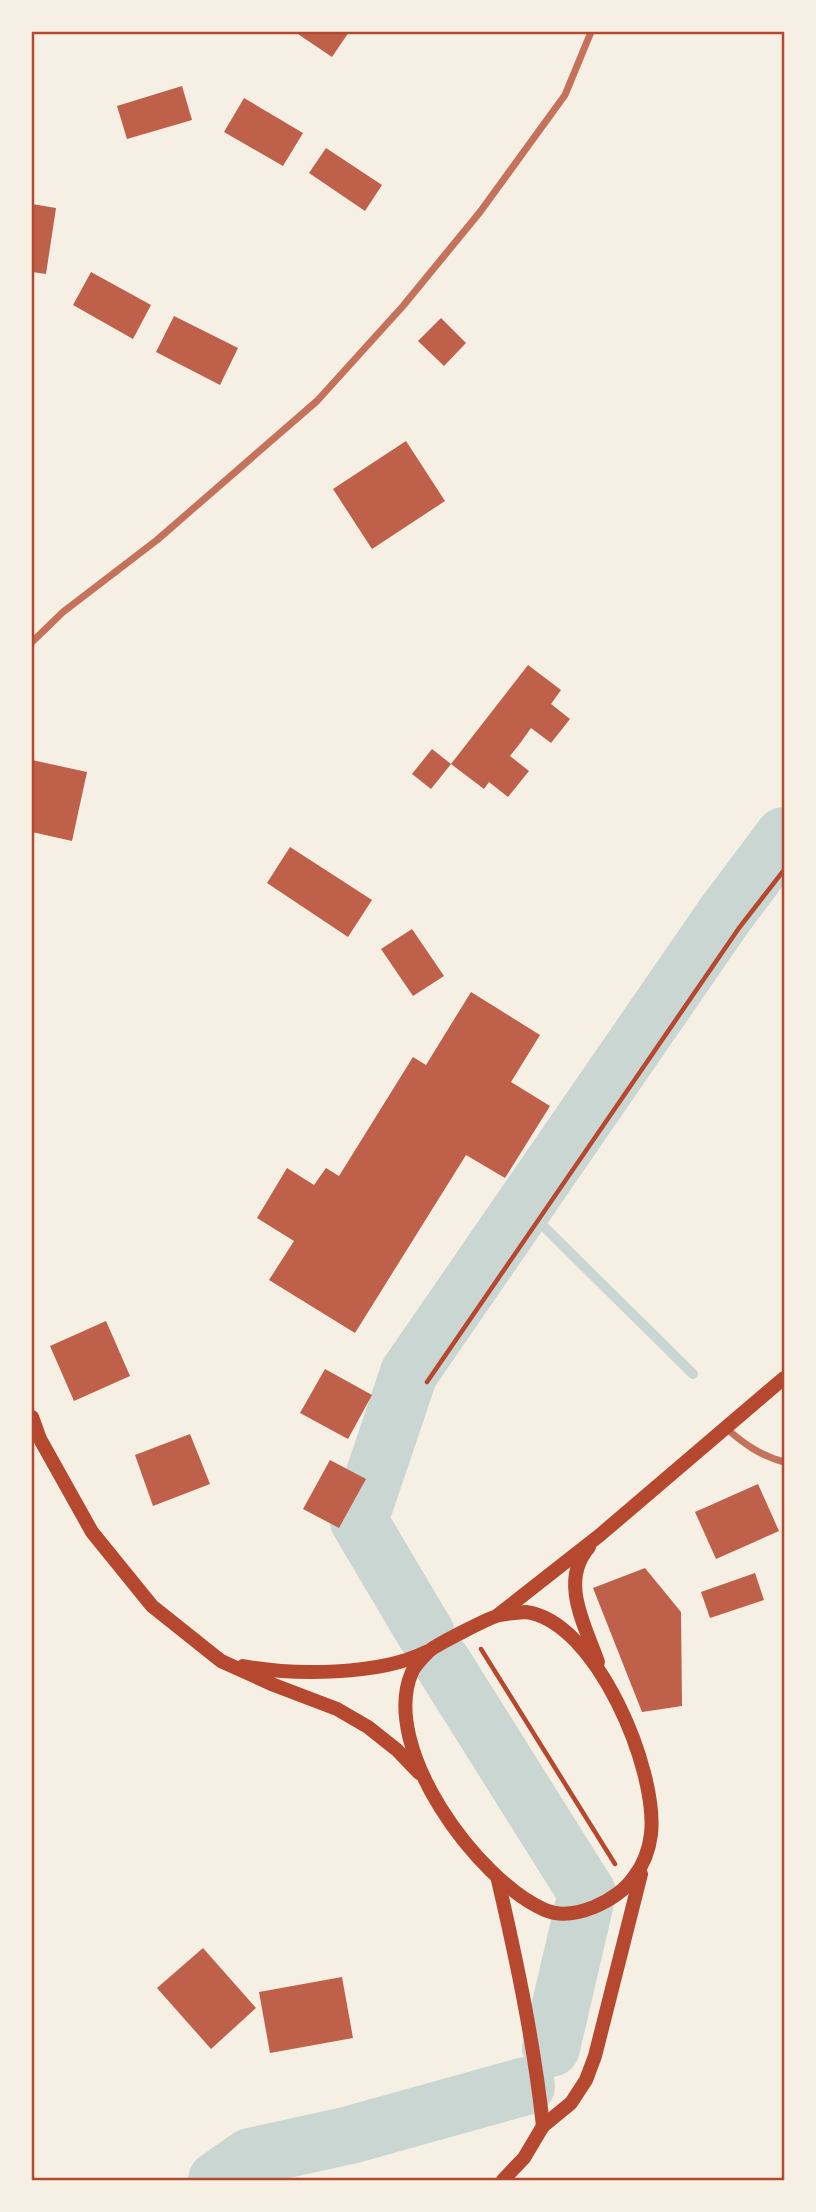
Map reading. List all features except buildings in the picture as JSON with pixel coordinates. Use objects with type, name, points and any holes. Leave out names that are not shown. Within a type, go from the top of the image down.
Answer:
[{"type":"main road","points":[[221,1661],[287,1671],[348,1670],[412,1659],[469,1631],[498,1615],[600,1535],[785,1378]]},
{"type":"main road","points":[[32,1417],[40,1439],[92,1532],[152,1606],[221,1661],[274,1685],[326,1704],[358,1721],[397,1749],[429,1785]]},
{"type":"main road","points":[[600,1535],[586,1550],[573,1580],[579,1610],[603,1676]]},
{"type":"main road","points":[[498,1615],[526,1612],[548,1617],[582,1648],[603,1676],[620,1707],[643,1769],[649,1799],[651,1831],[595,2056],[586,2080],[571,2103],[543,2126],[524,2158],[503,2180]]},
{"type":"main road","points":[[430,1650],[413,1670],[405,1704],[409,1737],[429,1785],[455,1829],[498,1880],[547,1911],[576,1912],[605,1903],[629,1885],[643,1865]]},
{"type":"main road","points":[[498,1880],[522,1979],[543,2126]]},
{"type":"street","points":[[32,642],[63,612],[157,540],[317,401],[403,306],[480,212],[565,95],[591,32]]},
{"type":"street","points":[[726,1428],[760,1454],[785,1462]]},
{"type":"path","points":[[427,1382],[739,928],[785,870]]},
{"type":"path","points":[[469,1631],[629,1885]]},
{"type":"waterway","points":[[426,1634],[359,1521],[409,1373],[724,916],[784,836]]},
{"type":"waterway","points":[[523,1206],[693,1374]]},
{"type":"waterway","points":[[442,1662],[587,1893],[551,2048]]},
{"type":"waterway","points":[[217,2180],[250,2157],[350,2135],[526,2086]]}]
